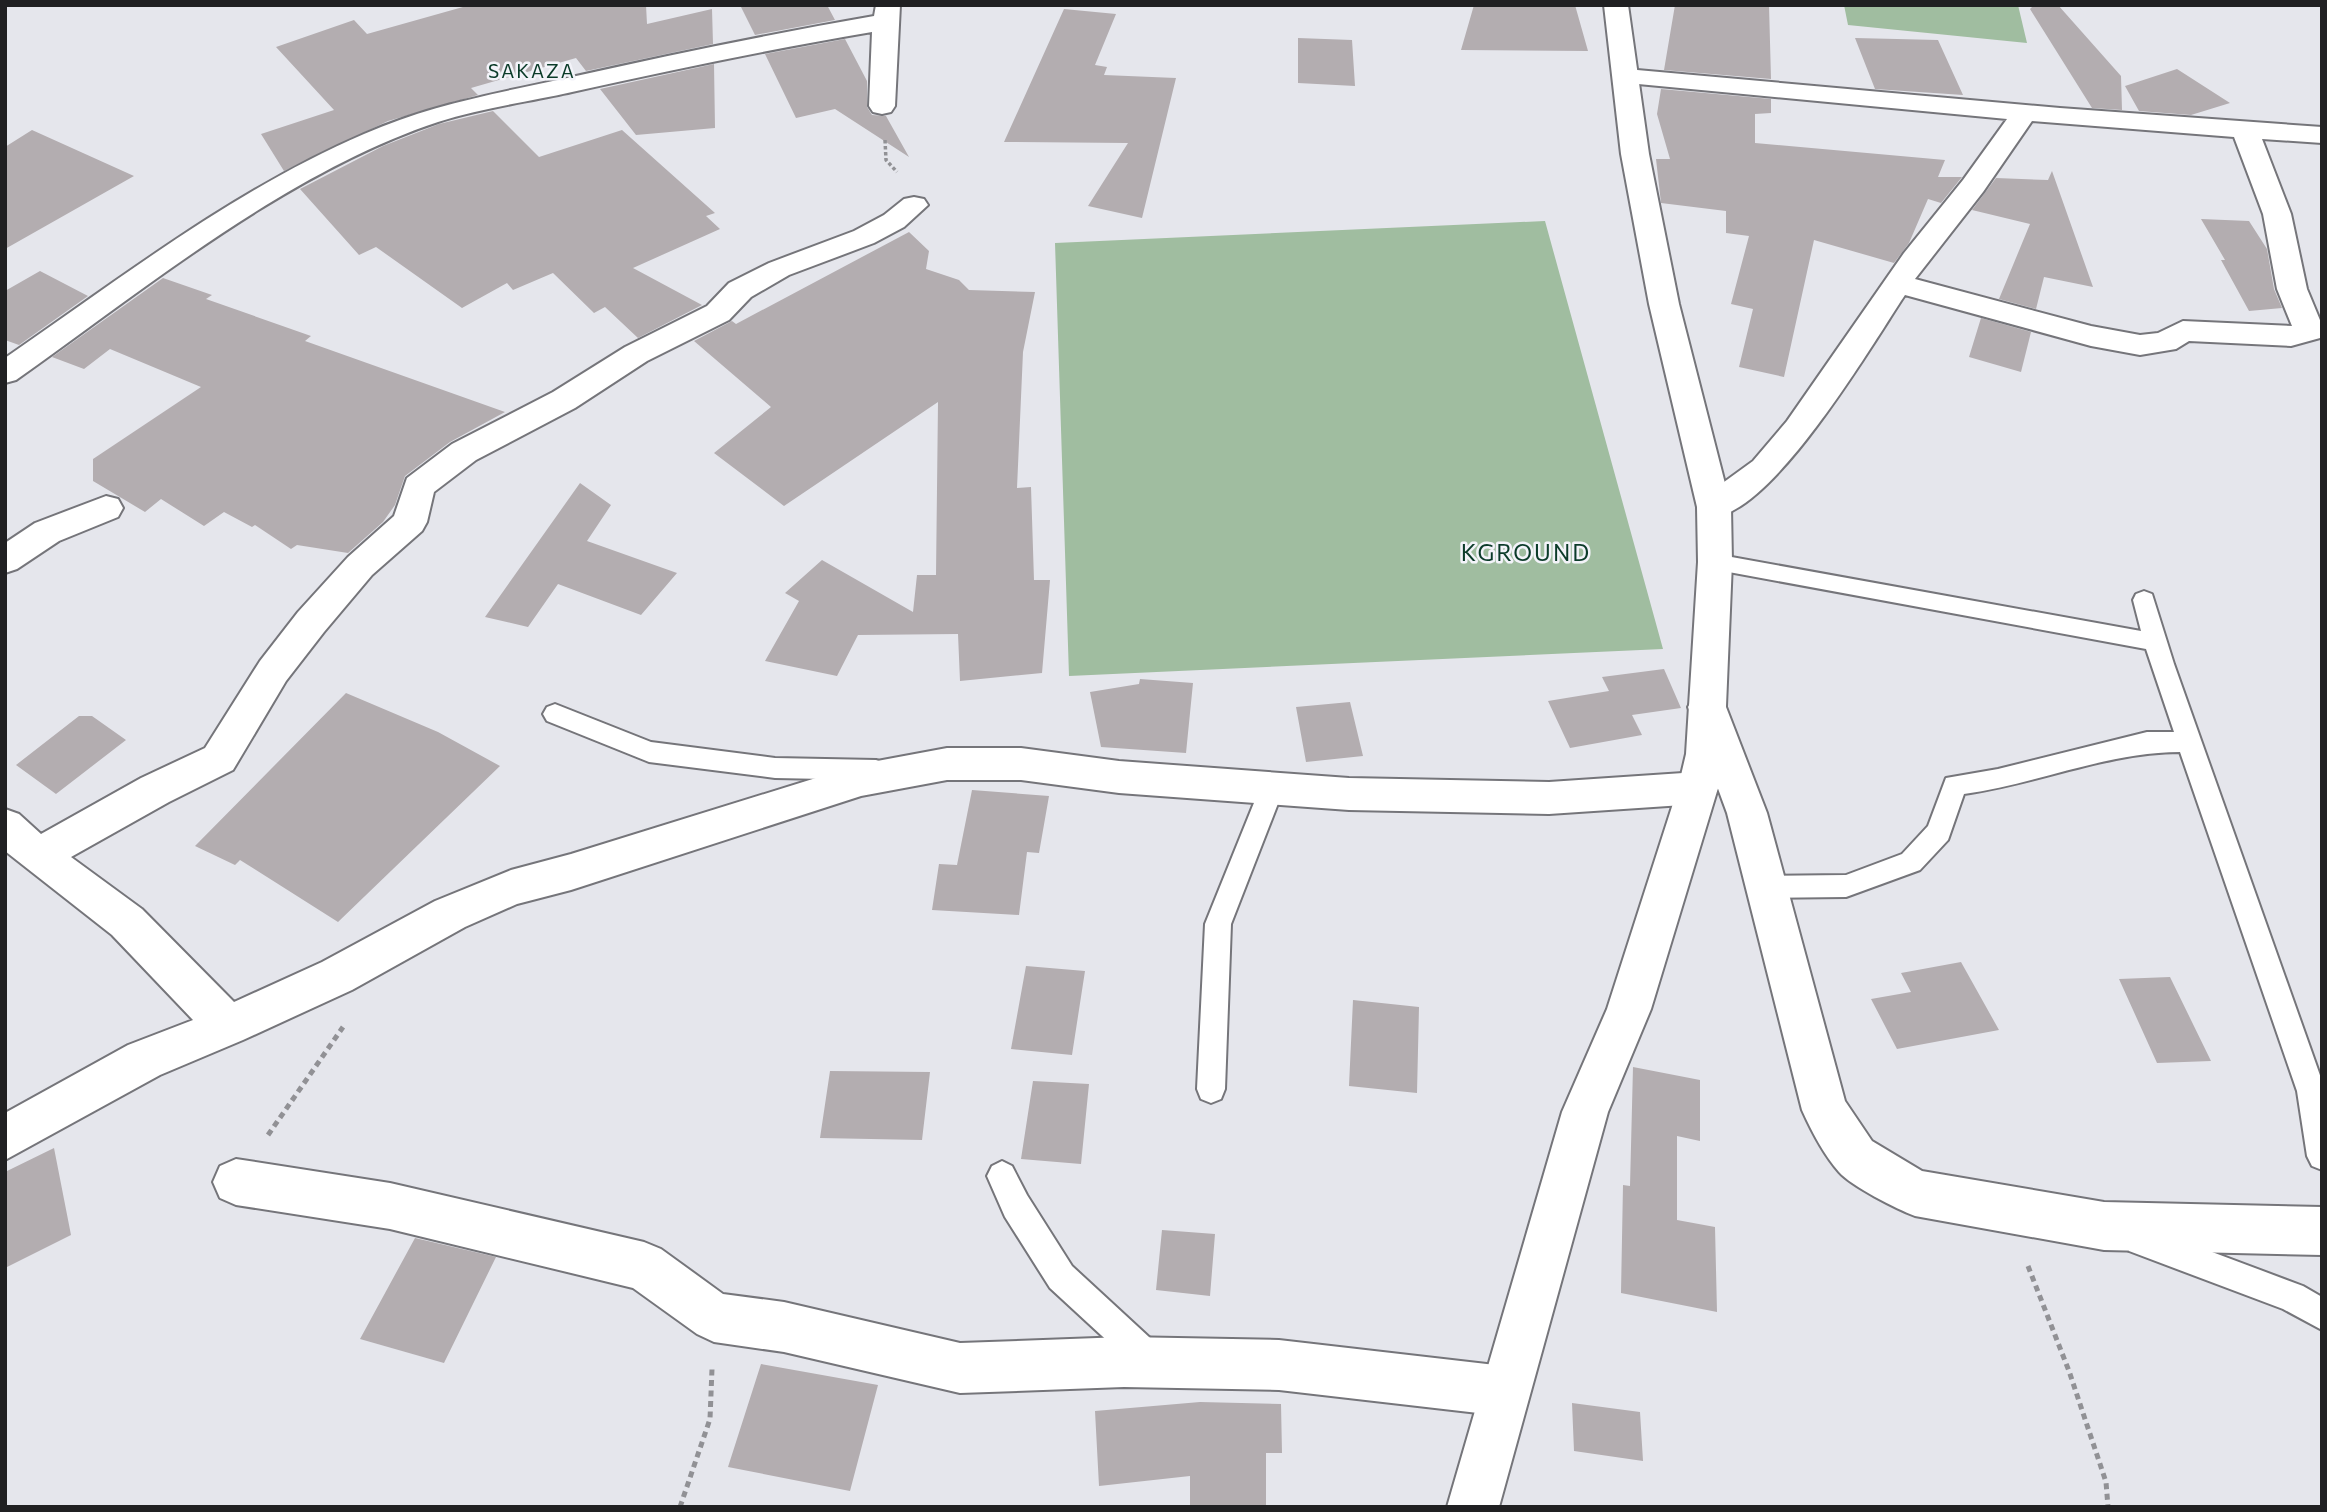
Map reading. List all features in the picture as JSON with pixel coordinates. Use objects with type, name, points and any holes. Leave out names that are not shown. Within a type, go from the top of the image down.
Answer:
[{"type":"street","points":[[1473,1507],[1585,1112],[1629,1009],[1698,788],[1705,754],[1715,562],[1714,507],[1664,304],[1635,154],[1616,5]]},
{"type":"street","points":[[5,373],[180,247],[307,172],[386,133],[431,117],[886,14],[883,106]]},
{"type":"street","points":[[1626,77],[2322,135]]},
{"type":"street","points":[[1714,507],[1765,469],[1798,429],[1897,283],[1973,186],[2025,112]]},
{"type":"street","points":[[1897,283],[2091,336],[2140,345],[2165,342],[2183,331],[2317,335],[2292,289],[2277,214],[2245,130]]},
{"type":"street","points":[[38,856],[155,790],[219,759],[273,671],[311,622],[360,566],[410,522],[419,486],[464,452],[564,400],[636,354],[718,313],[740,290],[779,269],[864,237],[894,221],[914,205]]},
{"type":"street","points":[[5,560],[47,532],[106,508]]},
{"type":"street","points":[[1707,706],[1747,813],[1825,1110],[1856,1157],[1915,1193],[2104,1226],[2322,1230]]},
{"type":"street","points":[[5,1138],[144,1060],[228,1026],[337,976],[450,915],[512,888],[584,869],[861,780],[947,764],[1021,764],[1119,777],[1349,794],[1549,798],[1698,788]]},
{"type":"street","points":[[5,826],[38,856],[127,922],[228,1026]]},
{"type":"street","points":[[236,1182],[390,1206],[644,1266],[714,1317],[784,1328],[960,1368],[1154,1363],[1279,1365],[1504,1391]]},
{"type":"lane","points":[[1715,562],[2155,642]]},
{"type":"lane","points":[[2144,600],[2155,642],[2189,742],[2311,1091],[2322,1156]]},
{"type":"lane","points":[[555,714],[649,752],[775,768],[909,771]]},
{"type":"lane","points":[[1766,887],[1846,886],[1911,862],[1939,832],[1955,785],[1998,779],[2147,742],[2189,742]]},
{"type":"lane","points":[[1211,1089],[1218,924],[1272,788]]},
{"type":"lane","points":[[1002,1176],[1016,1206],[1061,1277],[1154,1363]]},
{"type":"lane","points":[[2104,1226],[2292,1297],[2322,1315]]},
{"type":"path","points":[[883,106],[886,160],[912,187],[914,205]]},
{"type":"path","points":[[236,1182],[347,1021]]},
{"type":"path","points":[[2006,1209],[2070,1371],[2106,1482],[2108,1507]]},
{"type":"path","points":[[680,1507],[710,1419],[714,1317]]},
{"type":"green space","points":[[1844,5],[2018,5],[2027,43],[1848,25]]},
{"type":"green space","points":[[1545,221],[1663,649],[1069,676],[1055,243]]},
{"type":"building","points":[[470,5],[646,5],[647,24],[712,9],[713,44],[586,71],[576,58],[471,88],[478,95],[388,121],[284,171],[261,134],[334,110],[276,47],[354,20],[367,34]]},
{"type":"building","points":[[740,5],[827,5],[835,20],[755,35]]},
{"type":"building","points":[[1474,5],[1575,5],[1588,51],[1461,50]]},
{"type":"building","points":[[1675,5],[1769,5],[1771,79],[1664,70]]},
{"type":"building","points":[[2034,5],[2058,5],[2121,76],[2122,110],[2092,108],[2030,9]]},
{"type":"building","points":[[1064,9],[1116,14],[1095,65],[1107,67],[1104,75],[1176,78],[1142,218],[1088,206],[1128,143],[1004,142]]},
{"type":"building","points":[[1298,38],[1352,40],[1355,86],[1298,83]]},
{"type":"building","points":[[1855,38],[1938,40],[1963,95],[1875,89]]},
{"type":"building","points":[[845,39],[867,81],[867,107],[872,115],[886,116],[909,157],[835,109],[796,118],[765,54]]},
{"type":"building","points":[[714,64],[715,128],[636,135],[600,89]]},
{"type":"building","points":[[2177,69],[2230,103],[2191,115],[2139,111],[2125,86]]},
{"type":"building","points":[[1661,89],[1771,99],[1771,113],[1755,114],[1755,143],[1945,160],[1938,177],[1962,177],[1941,203],[1928,199],[1909,243],[1894,263],[1814,240],[1784,377],[1739,367],[1753,309],[1731,304],[1749,236],[1726,233],[1726,211],[1661,203],[1656,159],[1670,159],[1657,114]]},
{"type":"building","points":[[493,111],[539,157],[622,130],[715,213],[706,216],[720,229],[633,268],[702,305],[638,338],[605,307],[594,313],[553,273],[513,290],[507,283],[462,308],[376,247],[359,255],[300,189],[383,146],[439,124]]},
{"type":"building","points":[[32,130],[134,176],[5,249],[5,147]]},
{"type":"building","points":[[2052,171],[2093,287],[2044,277],[2036,309],[1999,299],[2030,224],[1972,210],[1996,178],[2048,180]]},
{"type":"building","points":[[2201,219],[2249,221],[2267,249],[2274,289],[2282,308],[2249,311],[2221,260],[2225,260]]},
{"type":"building","points":[[909,232],[929,251],[926,269],[959,280],[969,290],[1035,292],[1023,352],[1017,488],[1031,487],[1034,580],[1050,580],[1042,673],[960,681],[958,634],[858,635],[837,676],[765,661],[799,601],[785,593],[822,560],[913,612],[917,575],[936,575],[938,402],[784,506],[714,453],[771,407],[694,341],[732,321],[736,324]]},
{"type":"building","points":[[40,271],[88,296],[19,345],[5,340],[5,291]]},
{"type":"building","points":[[163,278],[212,295],[206,299],[311,336],[305,341],[505,412],[450,442],[405,476],[395,505],[383,522],[348,553],[297,545],[291,549],[255,525],[252,527],[224,512],[204,526],[161,499],[145,512],[93,481],[93,459],[201,387],[110,349],[84,369],[52,357]]},
{"type":"building","points":[[1981,318],[2031,332],[2021,372],[1969,357]]},
{"type":"building","points":[[580,483],[611,505],[587,541],[677,573],[641,615],[558,584],[528,627],[485,617]]},
{"type":"building","points":[[1664,669],[1681,708],[1632,715],[1642,735],[1570,748],[1548,701],[1609,691],[1602,677]]},
{"type":"building","points":[[1140,679],[1193,683],[1186,753],[1101,747],[1090,692],[1139,684]]},
{"type":"building","points":[[346,693],[438,732],[500,766],[338,922],[240,860],[235,865],[195,846]]},
{"type":"building","points":[[1350,702],[1363,756],[1306,762],[1296,707]]},
{"type":"building","points":[[79,716],[92,716],[126,740],[56,794],[16,765]]},
{"type":"building","points":[[972,790],[1049,796],[1039,853],[1027,852],[1019,915],[932,910],[939,864],[957,865]]},
{"type":"building","points":[[1961,962],[1999,1030],[1897,1049],[1871,999],[1911,992],[1901,973]]},
{"type":"building","points":[[1026,966],[1085,971],[1072,1055],[1011,1049]]},
{"type":"building","points":[[2170,977],[2211,1061],[2157,1063],[2119,979]]},
{"type":"building","points":[[1353,1000],[1419,1007],[1417,1093],[1349,1086]]},
{"type":"building","points":[[1633,1067],[1700,1080],[1700,1141],[1677,1136],[1677,1220],[1715,1227],[1717,1312],[1621,1293],[1623,1185],[1630,1186]]},
{"type":"building","points":[[830,1071],[930,1072],[922,1140],[820,1138]]},
{"type":"building","points":[[1033,1081],[1089,1084],[1081,1164],[1021,1159]]},
{"type":"building","points":[[54,1148],[71,1235],[5,1268],[5,1172]]},
{"type":"building","points":[[1162,1230],[1215,1234],[1210,1296],[1156,1290]]},
{"type":"building","points":[[415,1238],[496,1257],[444,1363],[360,1339]]},
{"type":"building","points":[[761,1364],[878,1385],[850,1491],[728,1467]]},
{"type":"building","points":[[1200,1402],[1281,1404],[1282,1453],[1266,1453],[1266,1507],[1190,1507],[1190,1476],[1099,1486],[1095,1411]]},
{"type":"building","points":[[1572,1403],[1640,1412],[1643,1461],[1574,1451]]},
{"type":"district","name":"SAKAZA","points":[[532,71]]},
{"type":"district","name":"KGROUND","points":[[1526,553]]}]
